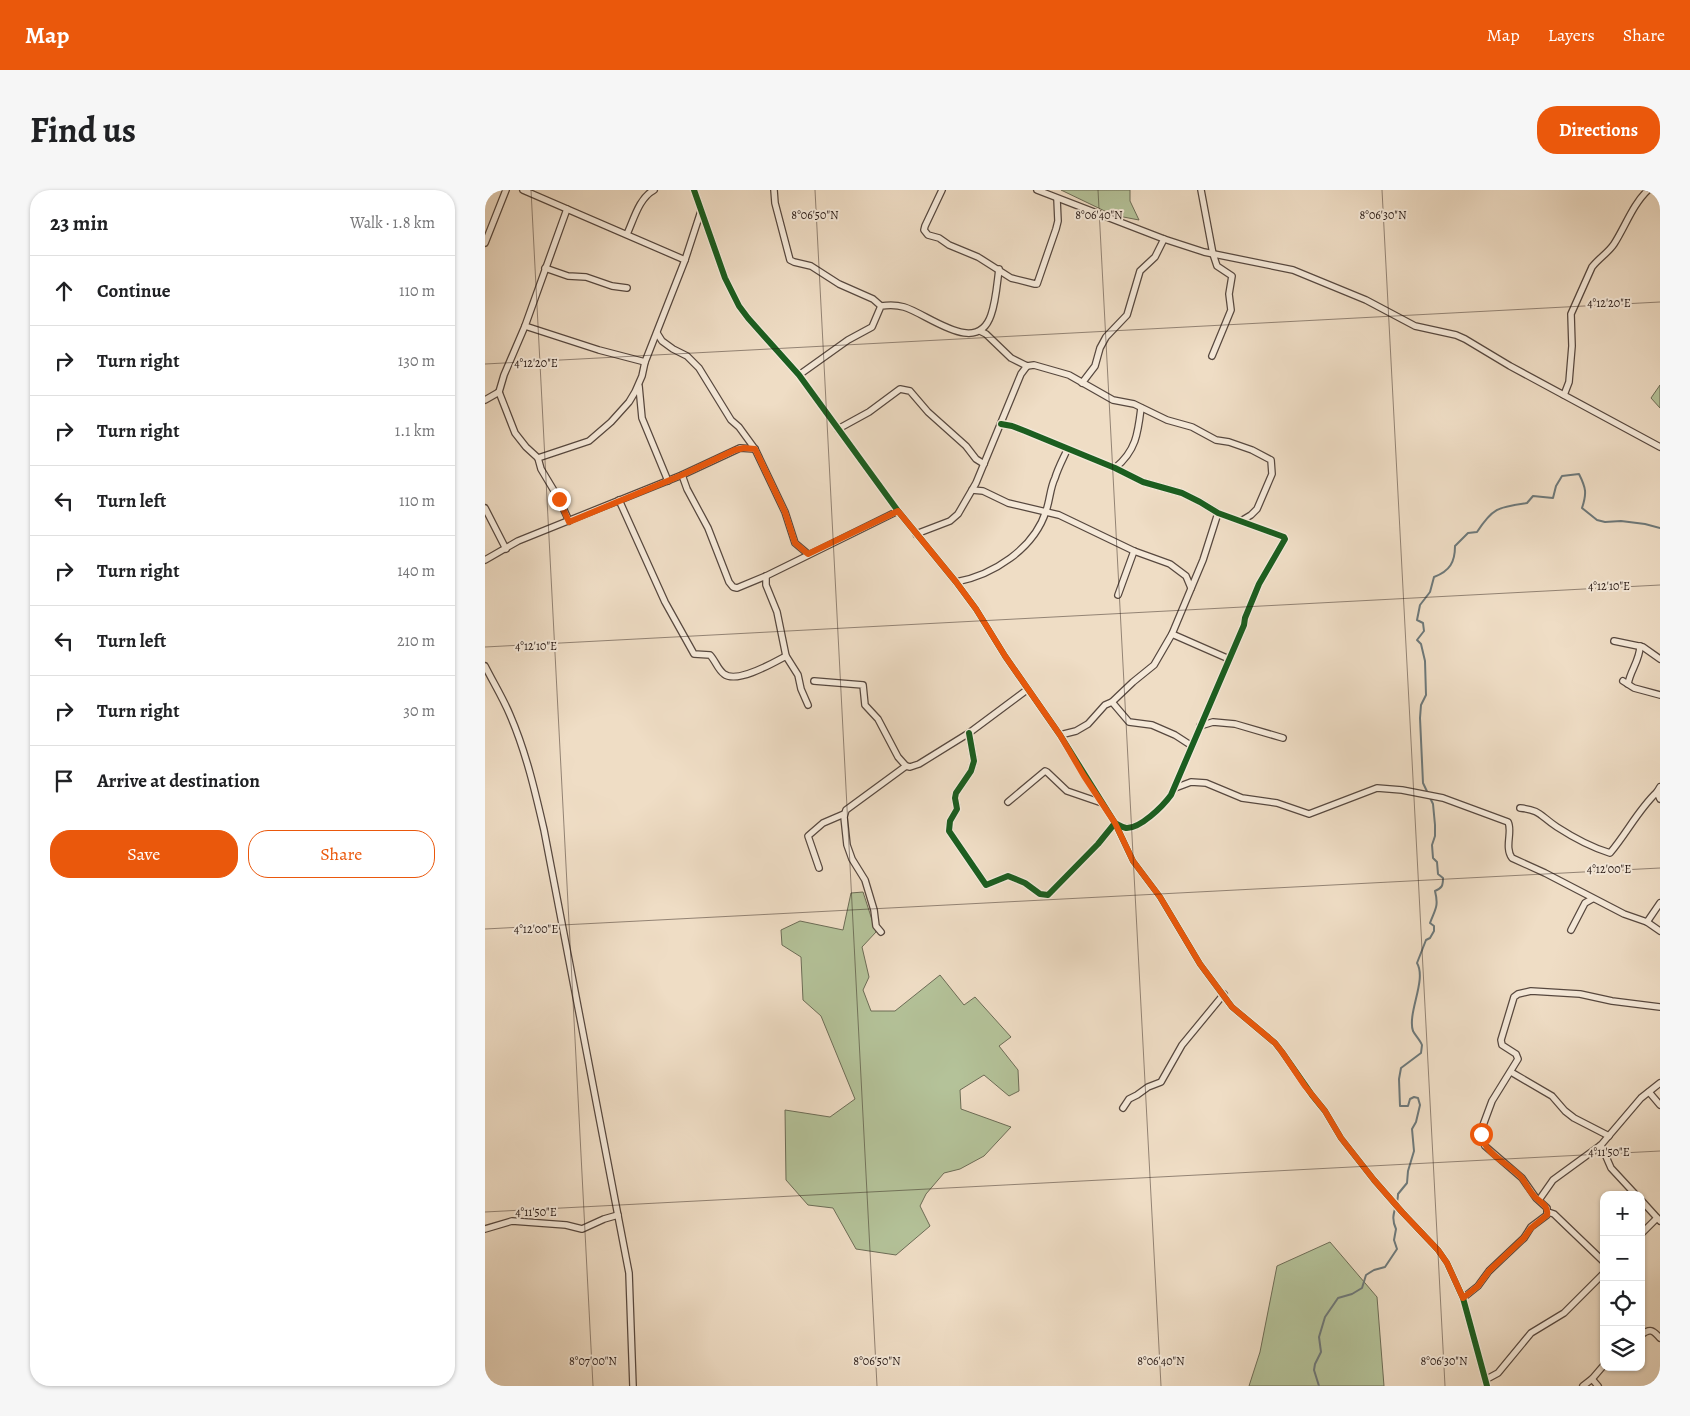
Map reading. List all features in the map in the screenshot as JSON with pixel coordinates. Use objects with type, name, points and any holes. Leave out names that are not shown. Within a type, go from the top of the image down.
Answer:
[{"type":"street","points":[[485,244],[506,190]]},
{"type":"street","points":[[523,190],[685,260]]},
{"type":"street","points":[[627,234],[642,201],[646,195],[654,190]]},
{"type":"street","points":[[694,190],[725,278],[739,306],[799,375],[898,511],[956,582],[1060,735],[1115,823],[1133,861],[1160,897],[1200,964],[1239,1014],[1275,1043],[1325,1111],[1341,1138],[1374,1180],[1438,1250],[1447,1263],[1463,1298],[1486,1383],[1498,1373],[1531,1333],[1564,1313],[1600,1277]]},
{"type":"street","points":[[774,190],[775,202],[790,260],[811,266],[839,284],[870,297],[881,306],[903,307],[964,334],[980,330],[987,325],[992,314],[999,269]]},
{"type":"street","points":[[942,190],[924,230],[928,235],[939,238],[949,245],[978,257],[1011,278],[1037,284],[1056,230],[1058,221],[1057,198]]},
{"type":"street","points":[[1037,190],[1164,239],[1213,254],[1293,270],[1365,300],[1415,326],[1465,338],[1509,366],[1660,447]]},
{"type":"street","points":[[1201,190],[1217,266],[1232,276],[1229,294],[1231,310],[1212,356]]},
{"type":"street","points":[[1564,395],[1569,382],[1572,346],[1571,309],[1592,267],[1609,251],[1648,190]]},
{"type":"street","points":[[567,210],[499,392],[515,433],[525,447],[538,458],[541,470],[559,499],[569,522]]},
{"type":"street","points":[[538,458],[589,441],[619,414],[629,402],[639,384],[645,362],[685,260],[701,210]]},
{"type":"street","points":[[1082,384],[1095,366],[1100,348],[1106,337],[1127,315],[1140,271],[1155,258],[1164,239]]},
{"type":"street","points":[[545,268],[568,276],[590,278],[612,286],[627,288]]},
{"type":"street","points":[[799,375],[847,340],[872,327],[881,306]]},
{"type":"street","points":[[525,326],[599,350],[645,362]]},
{"type":"street","points":[[980,330],[1011,358],[1027,366],[1034,365],[1063,373],[1113,400],[1134,404],[1174,424],[1192,427],[1216,440],[1229,442],[1252,450],[1271,460],[1272,474],[1260,503],[1251,515],[1241,520]]},
{"type":"street","points":[[657,333],[662,341],[687,356],[699,368],[731,420],[739,427],[755,449],[785,512],[795,543],[808,554]]},
{"type":"street","points":[[916,534],[954,519],[972,490],[1001,424],[1018,379],[1027,366]]},
{"type":"street","points":[[639,384],[640,410],[668,481]]},
{"type":"street","points":[[838,429],[869,412],[900,389],[905,389],[910,391],[928,412],[966,446],[975,459],[984,464]]},
{"type":"street","points":[[485,400],[499,392]]},
{"type":"street","points":[[1115,468],[1125,459],[1135,441],[1141,408]]},
{"type":"street","points":[[1001,424],[1012,426],[1115,468],[1143,482],[1188,496],[1218,513],[1241,520],[1285,539],[1259,584],[1175,788],[1167,800],[1140,824],[1124,828],[1115,823]]},
{"type":"street","points":[[485,560],[518,541],[668,481],[740,448],[755,449]]},
{"type":"street","points":[[956,582],[983,574],[1013,556],[1027,543],[1046,512],[1054,478],[1067,450]]},
{"type":"street","points":[[682,475],[687,490],[708,528],[729,582],[733,587],[737,588],[766,576],[898,511]]},
{"type":"street","points":[[972,490],[990,494],[1008,503],[1059,515],[1135,551],[1170,564],[1180,570],[1189,580],[1191,588]]},
{"type":"street","points":[[619,500],[665,602],[694,654],[711,655],[723,674],[741,676],[786,656]]},
{"type":"street","points":[[485,508],[505,549]]},
{"type":"street","points":[[1060,735],[1083,728],[1105,705],[1112,702],[1154,665],[1172,634],[1203,560],[1218,513]]},
{"type":"street","points":[[1118,595],[1135,551]]},
{"type":"street","points":[[766,576],[766,585],[777,612],[786,656],[798,674],[801,689],[808,705]]},
{"type":"street","points":[[1172,634],[1229,659]]},
{"type":"street","points":[[1614,641],[1640,646],[1660,659]]},
{"type":"street","points":[[1640,646],[1638,658],[1625,683],[1643,691],[1660,695]]},
{"type":"street","points":[[485,666],[510,714],[523,749],[534,784],[544,830],[629,1273],[633,1386]]},
{"type":"street","points":[[814,681],[863,685],[865,705],[878,719],[898,757],[906,766],[911,767],[969,733],[1028,689]]},
{"type":"street","points":[[1112,702],[1129,722],[1152,725],[1175,735],[1192,746]]},
{"type":"street","points":[[1200,726],[1213,722],[1235,724],[1283,738]]},
{"type":"street","points":[[969,733],[974,755],[972,767],[956,793],[957,809],[949,826],[949,831],[986,885],[1008,876],[1025,883],[1040,894],[1048,895],[1115,823]]},
{"type":"street","points":[[819,868],[809,836],[823,823],[844,814],[849,807],[863,799],[906,766]]},
{"type":"street","points":[[1009,802],[1045,771],[1067,791],[1102,803]]},
{"type":"street","points":[[1175,788],[1191,782],[1206,783],[1242,798],[1277,803],[1309,814],[1377,788],[1402,790],[1443,798],[1508,822],[1510,827],[1508,838],[1510,856],[1512,858],[1545,873],[1592,899],[1647,922],[1660,931]]},
{"type":"street","points":[[1659,789],[1660,799]]},
{"type":"street","points":[[1519,808],[1534,809],[1555,826],[1587,845],[1609,853],[1659,789]]},
{"type":"street","points":[[844,814],[850,856],[865,880],[874,910],[876,926],[881,932]]},
{"type":"street","points":[[1571,930],[1585,903],[1592,899]]},
{"type":"street","points":[[1647,922],[1660,903]]},
{"type":"street","points":[[1600,1258],[1554,1214],[1548,1212],[1547,1208],[1536,1198],[1522,1178],[1490,1151],[1482,1140],[1482,1128],[1492,1101],[1519,1059],[1518,1056],[1502,1045],[1501,1040],[1512,1002],[1518,994],[1531,991],[1580,994],[1612,1001],[1660,1007]]},
{"type":"street","points":[[1123,1108],[1129,1099],[1137,1096],[1148,1087],[1161,1082],[1182,1045],[1224,994]]},
{"type":"street","points":[[1511,1072],[1557,1099],[1565,1111],[1574,1118],[1609,1136]]},
{"type":"street","points":[[1539,1200],[1559,1175],[1601,1144],[1631,1108],[1660,1083]]},
{"type":"street","points":[[1649,1092],[1660,1105]]},
{"type":"street","points":[[1601,1144],[1611,1168],[1632,1191]]},
{"type":"street","points":[[1645,1204],[1659,1219],[1645,1231]]},
{"type":"street","points":[[1463,1298],[1478,1286],[1489,1271],[1548,1212]]},
{"type":"street","points":[[485,1229],[512,1221],[566,1225],[582,1229],[604,1219],[618,1216]]},
{"type":"street","points":[[1645,1332],[1647,1330],[1654,1331],[1660,1338]]},
{"type":"street","points":[[1583,1386],[1600,1370]]},
{"type":"street","points":[[1592,1379],[1599,1386]]},
{"type":"green space","points":[[1061,190],[1130,190],[1130,201],[1139,220],[1113,215]]},
{"type":"green space","points":[[1660,385],[1660,408],[1651,398]]},
{"type":"green space","points":[[863,892],[876,932],[862,947],[869,977],[863,990],[871,1011],[895,1011],[940,975],[964,1005],[975,997],[1011,1037],[999,1046],[1018,1070],[1019,1091],[1009,1096],[984,1075],[960,1090],[961,1109],[1011,1127],[984,1156],[960,1169],[944,1173],[926,1194],[920,1206],[930,1226],[896,1255],[856,1249],[833,1208],[808,1205],[786,1180],[785,1110],[830,1117],[855,1099],[821,1016],[803,1000],[801,957],[782,945],[781,930],[800,921],[843,930],[851,893]]},
{"type":"green space","points":[[1330,1242],[1377,1297],[1384,1386],[1249,1386],[1260,1352],[1277,1266]]},
{"type":"waterway","points":[[1319,1386],[1314,1370],[1321,1352],[1319,1337],[1325,1317],[1338,1298],[1352,1294],[1362,1288],[1366,1275],[1374,1270],[1385,1267],[1397,1249],[1394,1240],[1396,1229],[1393,1219],[1398,1194],[1407,1183],[1408,1171],[1414,1151],[1412,1129],[1416,1122],[1420,1105],[1418,1098],[1414,1097],[1410,1099],[1408,1106],[1400,1106],[1399,1079],[1401,1068],[1421,1053],[1422,1045],[1413,1031],[1412,1024],[1420,978],[1417,963],[1426,940],[1430,938],[1434,931],[1434,926],[1430,923],[1435,911],[1435,891],[1443,883],[1443,878],[1438,874],[1437,862],[1433,858],[1432,845],[1435,836],[1433,804],[1423,783],[1420,718],[1421,705],[1426,695],[1425,661],[1421,644],[1417,640],[1424,631],[1423,623],[1417,620],[1420,605],[1430,592],[1434,577],[1448,569],[1453,561],[1455,546],[1468,533],[1477,532],[1492,513],[1503,507],[1527,503],[1533,496],[1553,498],[1556,486],[1562,476],[1579,474],[1585,491],[1582,508],[1597,520],[1645,524],[1660,528]]},
{"type":"cycle path","points":[[694,190],[725,278],[739,306],[799,375],[898,511],[976,609],[1005,656],[1060,735],[1115,823],[1133,861],[1160,897],[1200,964],[1232,1007],[1275,1043],[1325,1111],[1341,1138],[1374,1180],[1438,1250],[1447,1263],[1463,1298],[1487,1386]]},
{"type":"cycle path","points":[[969,733],[974,761],[971,771],[956,793],[957,809],[950,821],[949,831],[986,885],[1008,876],[1025,883],[1040,894],[1048,895],[1098,844],[1115,823],[1126,828],[1138,825],[1157,811],[1171,795],[1244,625],[1259,584],[1285,539],[1284,537],[1218,513],[1182,493],[1143,482],[1115,468],[1025,431],[1001,424]]},
{"type":"route","points":[[559,499],[569,522],[682,475],[735,450],[744,448],[755,449],[785,512],[792,538],[797,547],[808,554],[898,511],[976,609],[1005,656],[1060,735],[1115,823],[1133,861],[1160,897],[1200,964],[1232,1007],[1247,1022],[1275,1043],[1325,1111],[1341,1138],[1374,1180],[1438,1250],[1447,1263],[1463,1298],[1478,1286],[1489,1271],[1548,1212],[1547,1208],[1536,1198],[1522,1178],[1485,1146],[1481,1134]]}]
